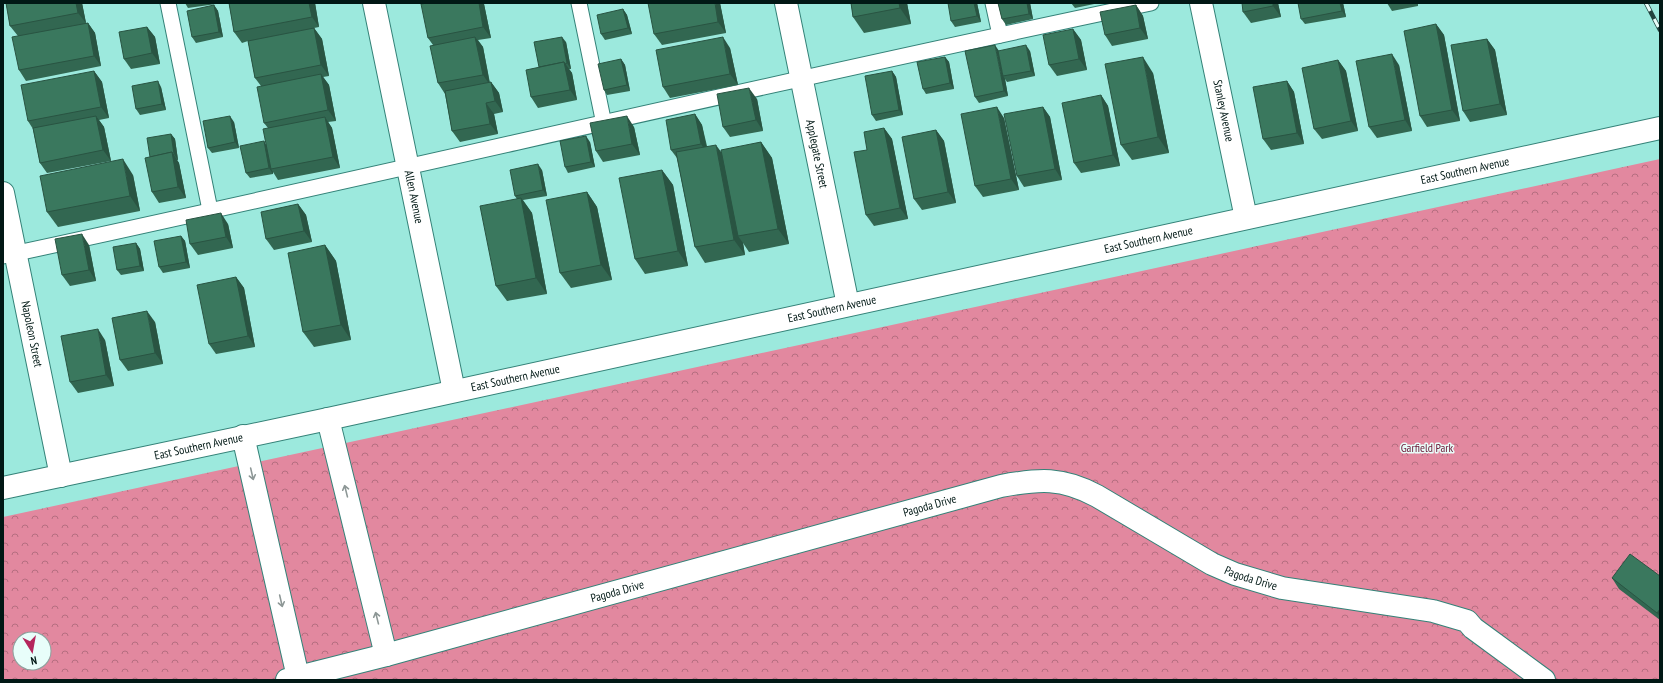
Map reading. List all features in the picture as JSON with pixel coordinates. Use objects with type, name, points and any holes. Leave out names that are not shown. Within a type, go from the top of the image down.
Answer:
[{"type":"street","name":"Allen Avenue","points":[[374,3],[454,391]]},
{"type":"street","name":"Applegate Street","points":[[786,3],[848,305]]},
{"type":"street","name":"Stanley Avenue","points":[[1201,3],[1246,218]]},
{"type":"street","name":"East Southern Avenue","points":[[3,488],[328,419],[1660,128]]},
{"type":"street","name":"Napoleon Street","points":[[3,193],[9,254],[61,476]]},
{"type":"street","points":[[328,419],[386,656]]},
{"type":"street","points":[[243,436],[292,678]]},
{"type":"street","name":"Pagoda Drive","points":[[292,678],[386,656],[1001,486],[1027,481],[1058,481],[1087,491],[1212,564],[1235,574],[1282,588],[1414,608],[1467,621],[1473,628],[1544,680]]},
{"type":"lane","points":[[168,3],[210,210]]},
{"type":"lane","points":[[579,3],[604,124]]},
{"type":"lane","points":[[993,3],[1000,35]]},
{"type":"lane","points":[[9,254],[1151,3]]},
{"type":"green space","name":"Garfield Park","points":[[1660,159],[1660,680],[3,680],[3,517]]},
{"type":"building","points":[[6,3],[76,3],[78,13],[10,26]]},
{"type":"building","points":[[229,3],[309,3],[312,17],[234,32]]},
{"type":"building","points":[[479,3],[483,27],[428,38],[421,4]]},
{"type":"building","points":[[648,3],[715,3],[718,22],[654,34]]},
{"type":"building","points":[[851,3],[899,3],[900,8],[853,17]]},
{"type":"building","points":[[948,3],[974,3],[977,16],[951,21]]},
{"type":"building","points":[[998,3],[1027,3],[1029,14],[1002,19]]},
{"type":"building","points":[[1242,3],[1273,3],[1273,6],[1243,12]]},
{"type":"building","points":[[1298,3],[1340,3],[1342,11],[1301,19]]},
{"type":"building","points":[[214,5],[219,32],[192,37],[187,11]]},
{"type":"building","points":[[1136,5],[1140,28],[1105,35],[1100,12]]},
{"type":"building","points":[[623,9],[628,28],[601,34],[597,15]]},
{"type":"building","points":[[88,23],[94,56],[19,70],[12,37]]},
{"type":"building","points":[[1436,24],[1452,110],[1420,116],[1404,31]]},
{"type":"building","points":[[147,27],[152,53],[124,59],[119,32]]},
{"type":"building","points":[[314,28],[321,65],[255,78],[248,41]]},
{"type":"building","points":[[1073,29],[1079,59],[1049,65],[1043,35]]},
{"type":"building","points":[[475,37],[483,75],[438,83],[430,46]]},
{"type":"building","points":[[562,37],[567,63],[565,64],[564,62],[539,67],[534,42]]},
{"type":"building","points":[[723,37],[730,74],[663,87],[656,50]]},
{"type":"building","points":[[1487,39],[1500,104],[1463,111],[1451,45]]},
{"type":"building","points":[[995,45],[1004,91],[975,97],[965,51]]},
{"type":"building","points":[[1026,45],[1031,71],[1003,76],[998,51]]},
{"type":"building","points":[[1392,54],[1405,120],[1369,127],[1356,61]]},
{"type":"building","points":[[945,57],[950,83],[923,89],[917,62]]},
{"type":"building","points":[[1143,57],[1158,137],[1121,145],[1105,64]]},
{"type":"building","points":[[621,59],[627,85],[604,90],[598,64]]},
{"type":"building","points":[[1338,60],[1351,121],[1314,129],[1302,68]]},
{"type":"building","points":[[564,62],[570,90],[531,97],[526,70]]},
{"type":"building","points":[[94,71],[101,107],[28,121],[21,85]]},
{"type":"building","points":[[892,71],[899,110],[872,115],[865,76]]},
{"type":"building","points":[[321,74],[328,110],[264,123],[257,87]]},
{"type":"building","points":[[158,81],[162,104],[136,109],[132,86]]},
{"type":"building","points":[[1287,81],[1297,133],[1263,139],[1253,87]]},
{"type":"building","points":[[491,82],[495,101],[486,103],[490,124],[452,131],[445,91]]},
{"type":"building","points":[[749,88],[756,120],[723,127],[717,94]]},
{"type":"building","points":[[1101,95],[1113,155],[1074,163],[1062,103]]},
{"type":"building","points":[[997,107],[1011,179],[975,186],[961,114]]},
{"type":"building","points":[[1043,107],[1055,169],[1017,176],[1004,114]]},
{"type":"building","points":[[695,114],[701,144],[671,150],[666,120]]},
{"type":"building","points":[[96,116],[103,150],[40,163],[33,128]]},
{"type":"building","points":[[230,116],[235,142],[208,148],[203,121]]},
{"type":"building","points":[[627,116],[632,144],[596,151],[590,123]]},
{"type":"building","points":[[325,117],[333,157],[271,169],[263,129]]},
{"type":"building","points":[[884,128],[900,208],[866,215],[854,152],[867,150],[864,132]]},
{"type":"building","points":[[936,130],[948,192],[914,199],[902,137]]},
{"type":"building","points":[[171,134],[174,154],[173,155],[172,152],[150,157],[147,138]]},
{"type":"building","points":[[586,136],[591,162],[565,167],[560,141]]},
{"type":"building","points":[[264,141],[269,168],[246,173],[240,146]]},
{"type":"building","points":[[761,142],[778,229],[738,236],[721,150]]},
{"type":"building","points":[[716,145],[734,240],[695,247],[676,152]]},
{"type":"building","points":[[172,152],[178,187],[152,192],[145,158]]},
{"type":"building","points":[[123,159],[130,196],[47,212],[40,176]]},
{"type":"building","points":[[538,164],[543,190],[515,196],[510,170]]},
{"type":"building","points":[[662,170],[678,251],[635,259],[619,178]]},
{"type":"building","points":[[587,192],[601,265],[560,273],[546,200]]},
{"type":"building","points":[[521,198],[536,278],[496,286],[480,206]]},
{"type":"building","points":[[298,204],[304,231],[266,239],[261,212]]},
{"type":"building","points":[[221,213],[226,237],[190,244],[186,220]]},
{"type":"building","points":[[82,234],[89,270],[62,275],[55,239]]},
{"type":"building","points":[[181,236],[186,262],[159,267],[154,241]]},
{"type":"building","points":[[136,243],[140,266],[117,270],[113,247]]},
{"type":"building","points":[[325,245],[341,325],[303,332],[288,253]]},
{"type":"building","points":[[236,277],[248,336],[209,344],[197,285]]},
{"type":"building","points":[[147,311],[155,353],[120,360],[112,318]]},
{"type":"building","points":[[98,329],[106,375],[70,382],[61,336]]},
{"type":"building","points":[[1630,554],[1660,576],[1660,609],[1657,613],[1612,578]]},
{"type":"railway","points":[[1646,3],[1660,30]]}]
